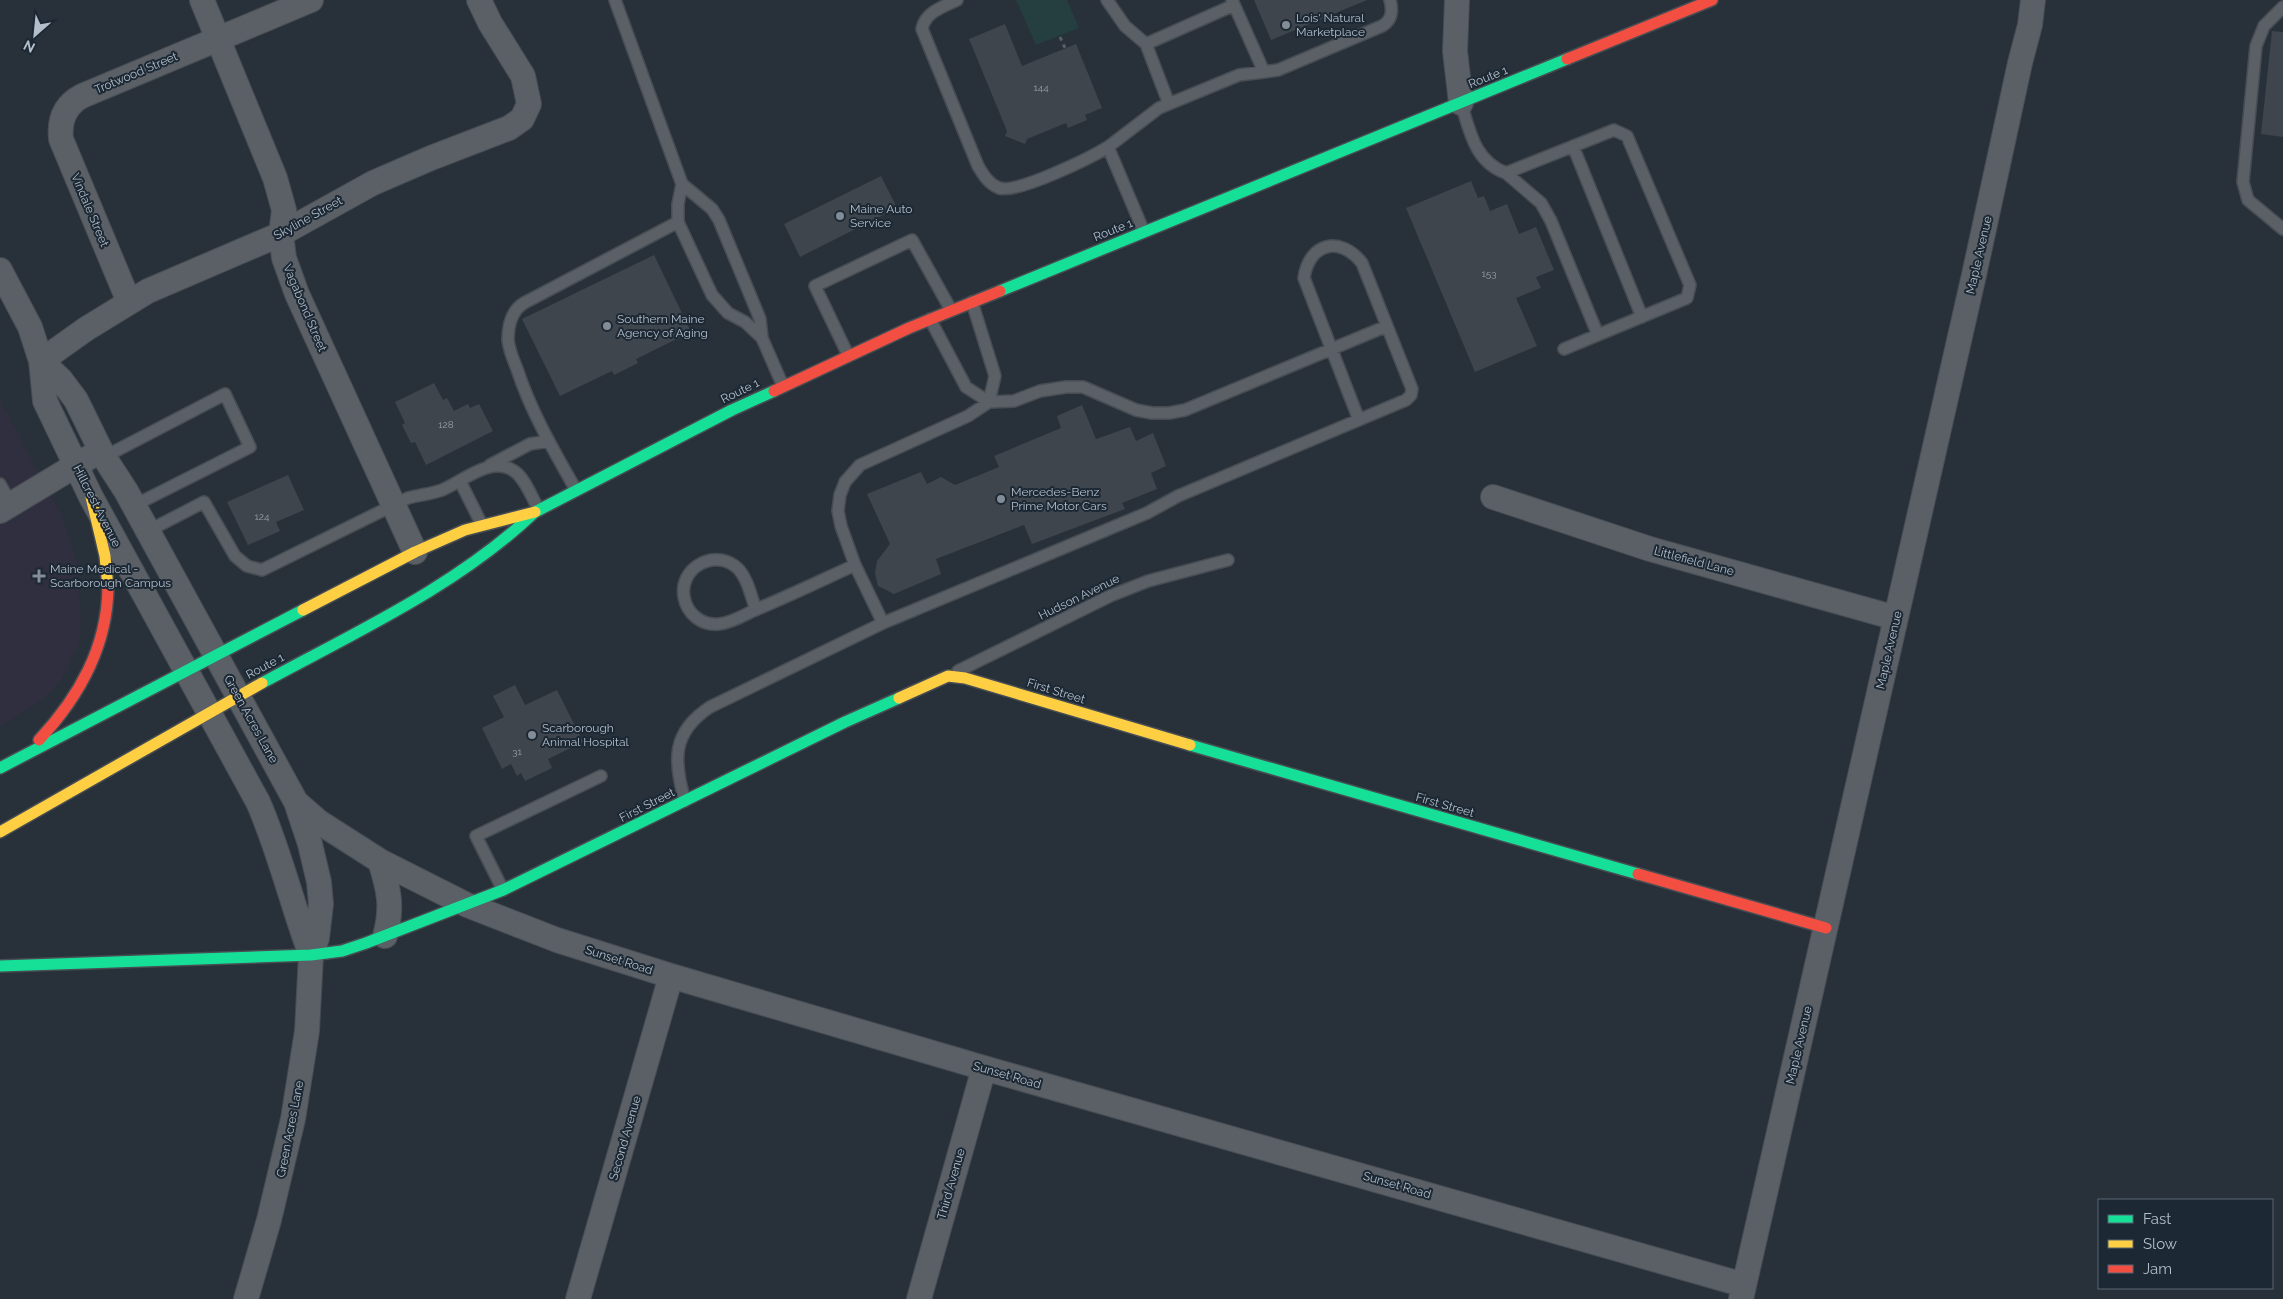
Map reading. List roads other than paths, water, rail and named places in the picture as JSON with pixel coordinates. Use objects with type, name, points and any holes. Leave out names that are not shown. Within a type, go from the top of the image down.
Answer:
[{"type":"main road","name":"Route 1","points":[[0,768],[414,552],[482,525],[537,511],[667,442],[848,355],[951,310],[1712,0]]},
{"type":"main road","points":[[24,754],[54,725],[71,703],[87,676],[101,641],[106,616],[108,580],[91,498]]},
{"type":"main road","name":"Route 1","points":[[0,832],[210,711],[458,574],[511,535],[537,511]]},
{"type":"main road","name":"First Street","points":[[0,966],[311,955],[342,951],[503,890],[845,722],[948,676],[965,678],[1826,928]]},
{"type":"street","name":"Vagabond Street","points":[[202,0],[275,178],[284,210],[281,234],[284,258],[297,294],[414,552]]},
{"type":"street","name":"Trotwood Street","points":[[62,117],[70,104],[82,96],[310,0]]},
{"type":"street","name":"Skyline Street","points":[[41,361],[128,302],[212,263],[281,234],[373,183],[508,128],[522,118],[527,112],[529,97],[524,76],[497,34],[479,0]]},
{"type":"street","points":[[1457,0],[1455,51],[1461,103]]},
{"type":"street","name":"Maple Avenue","points":[[1743,1292],[2001,157],[2020,63],[2030,25],[2033,0]]},
{"type":"street","name":"Vindale Street","points":[[62,117],[61,139],[128,302]]},
{"type":"street","name":"Hillcrest Avenue","points":[[0,270],[30,326],[41,361],[45,401],[91,498],[186,671]]},
{"type":"street","points":[[41,361],[62,380],[76,400],[102,454],[133,506],[215,656]]},
{"type":"street","points":[[4,500],[102,454]]},
{"type":"street","name":"Littlefield Lane","points":[[1493,497],[1650,549],[1896,618]]},
{"type":"street","name":"Green Acres Lane","points":[[215,656],[296,802],[310,844],[319,882],[321,904],[317,938],[311,955],[307,1031],[292,1127],[270,1220],[246,1299]]},
{"type":"street","name":"Green Acres Lane","points":[[186,671],[240,766],[273,835],[300,927],[311,955]]},
{"type":"street","name":"Sunset Road","points":[[296,802],[319,822],[380,861],[467,905],[536,933],[671,976],[1743,1292]]},
{"type":"street","points":[[380,861],[389,889],[390,903],[390,918],[385,936]]},
{"type":"street","name":"Second Avenue","points":[[578,1299],[671,976]]},
{"type":"street","name":"Third Avenue","points":[[919,1299],[984,1068]]},
{"type":"lane","points":[[615,0],[682,184],[712,209],[719,220],[760,319],[762,338],[783,386]]},
{"type":"lane","points":[[957,0],[931,13],[923,24],[922,29],[978,166],[990,183],[1001,189],[1018,188],[1090,158],[1108,147],[1159,108],[1239,74],[1278,70],[1382,26],[1389,20],[1392,13],[1390,0]]},
{"type":"lane","points":[[1107,0],[1124,26],[1146,44],[1169,104]]},
{"type":"lane","points":[[1146,44],[1233,2],[1264,72]]},
{"type":"lane","points":[[2283,7],[2264,26],[2256,46],[2243,182],[2248,200],[2283,229]]},
{"type":"lane","points":[[1461,103],[1472,140],[1479,153],[1495,170],[1506,174],[1540,203],[1551,221],[1598,335]]},
{"type":"lane","points":[[1506,174],[1614,130],[1627,136],[1690,285],[1687,298],[1564,349]]},
{"type":"lane","points":[[1573,146],[1642,317]]},
{"type":"lane","points":[[1108,147],[1144,232]]},
{"type":"lane","points":[[682,184],[678,204],[678,222],[712,295],[728,314],[746,322],[762,338]]},
{"type":"lane","points":[[576,490],[528,400],[509,347],[510,322],[516,308],[678,222]]},
{"type":"lane","points":[[848,355],[815,286],[912,240],[951,310]]},
{"type":"lane","points":[[685,801],[680,784],[678,764],[680,737],[685,728],[697,715],[883,623],[1147,514],[1178,496],[1359,420],[1406,400],[1411,395],[1412,389],[1362,263],[1355,255],[1343,247],[1324,248],[1314,253],[1309,260],[1304,278],[1359,420]]},
{"type":"lane","points":[[972,302],[995,376],[989,402]]},
{"type":"lane","points":[[930,319],[966,387],[989,402]]},
{"type":"lane","points":[[883,623],[846,542],[838,511],[840,495],[851,473],[860,465],[968,416],[989,402],[1014,401],[1040,391],[1066,386],[1083,386],[1136,410],[1152,413],[1169,413],[1184,410],[1387,326]]},
{"type":"lane","points":[[102,454],[225,394],[250,447],[133,506]]},
{"type":"lane","points":[[146,532],[204,502],[235,556],[247,566],[262,570],[393,506],[423,493],[441,491],[530,444],[549,440]]},
{"type":"lane","points":[[480,471],[491,467],[503,466],[512,470],[519,475],[537,511]]},
{"type":"lane","points":[[460,481],[482,525]]},
{"type":"lane","points":[[756,610],[743,575],[730,563],[718,560],[701,563],[692,570],[685,580],[684,598],[688,609],[696,618],[706,623],[724,623],[756,610],[855,564]]},
{"type":"lane","name":"Hudson Avenue","points":[[948,676],[1148,580],[1228,560]]},
{"type":"lane","points":[[503,890],[476,836],[601,776]]},
{"type":"place","name":"Lois' Natural Marketplace","points":[[1286,25]]},
{"type":"place","name":"Maine Auto Service","points":[[840,216]]},
{"type":"place","name":"Southern Maine Agency of Aging","points":[[607,326]]},
{"type":"place","name":"Mercedes-Benz Prime Motor Cars","points":[[1001,499]]},
{"type":"place","name":"Maine Medical - Scarborough Campus","points":[[39,576]]},
{"type":"place","name":"Scarborough Animal Hospital","points":[[532,735]]}]
